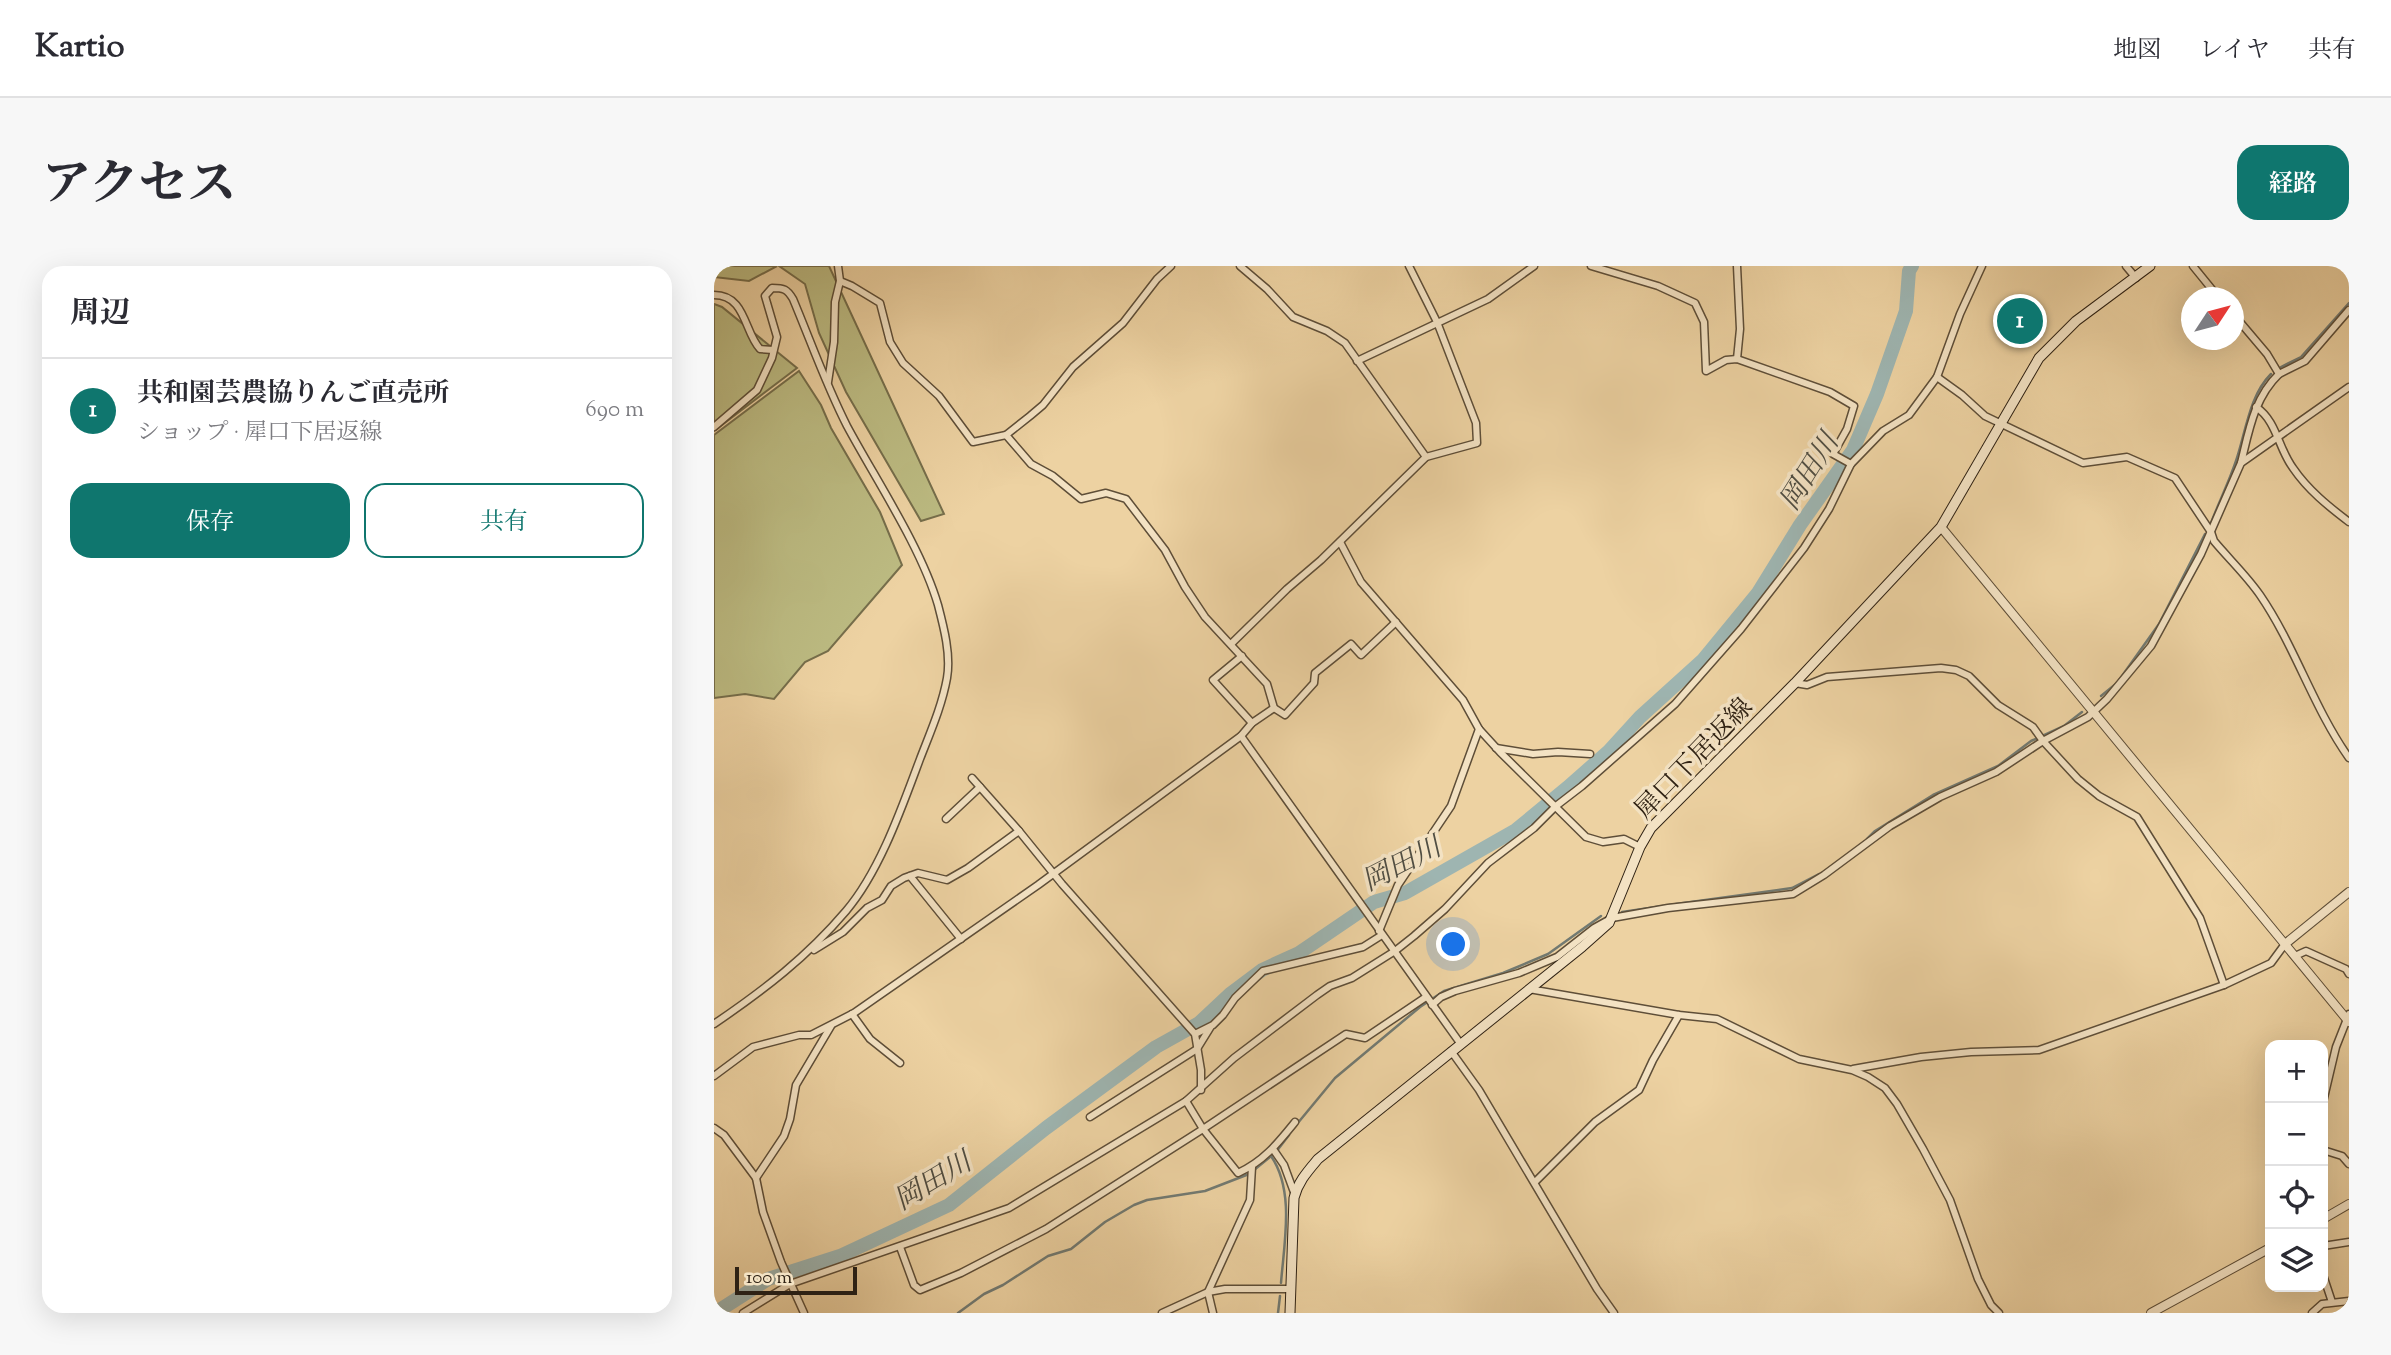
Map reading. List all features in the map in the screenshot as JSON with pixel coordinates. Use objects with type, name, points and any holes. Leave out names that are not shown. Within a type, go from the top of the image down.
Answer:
[{"type":"main road","name":"犀口下居返線","points":[[1290,1313],[1295,1195],[1305,1174],[1318,1159],[1582,947],[1612,918],[1640,847],[1651,828],[1795,683],[1941,527],[2039,358],[2076,321],[2150,266]]},
{"type":"street","points":[[827,384],[834,342],[835,302],[840,281],[838,266]]},
{"type":"street","points":[[840,281],[880,303],[890,342],[903,363],[939,396],[973,442],[1006,435],[1043,404],[1073,367],[1123,323],[1157,279],[1171,266]]},
{"type":"street","points":[[1240,266],[1267,289],[1293,317],[1327,331],[1345,343],[1426,457]]},
{"type":"street","points":[[1231,644],[1426,457],[1477,443],[1475,423],[1437,322],[1409,266]]},
{"type":"street","points":[[1357,361],[1488,299],[1534,266]]},
{"type":"street","points":[[1591,266],[1658,286],[1695,303],[1704,322],[1706,371],[1726,360],[1737,359],[1830,392],[1853,406],[1847,429],[1833,454],[1851,464]]},
{"type":"street","points":[[1737,266],[1740,329],[1737,359]]},
{"type":"street","points":[[743,1313],[790,1282],[1009,1209],[1186,1101],[1234,1058],[1317,995],[1330,986],[1352,978],[1395,951],[1445,909],[1488,863],[1534,828],[1675,704],[1741,629],[1804,548],[1829,509],[1851,464],[1884,430],[1909,415],[1937,377],[1960,314],[1982,266]]},
{"type":"street","points":[[2126,266],[2136,278]]},
{"type":"street","points":[[2193,266],[2210,287]]},
{"type":"street","points":[[714,427],[757,390],[772,358],[772,350],[778,337],[765,296],[772,288],[788,290],[827,384],[920,562],[937,603],[948,658],[947,678],[930,731],[883,847],[866,881],[848,908],[806,954],[762,992],[714,1024]]},
{"type":"street","points":[[714,295],[728,299],[739,308],[746,318],[755,344],[760,349],[772,350]]},
{"type":"street","points":[[1432,1005],[1441,997],[1455,991],[1519,973],[1556,957],[1612,918],[1668,908],[1793,894],[1890,827],[1940,797],[1996,772],[2041,738],[2093,713],[2151,646],[2211,532],[2241,463],[2256,407],[2270,382],[2279,374],[2305,361],[2349,310]]},
{"type":"street","points":[[2244,327],[2267,354],[2279,374]]},
{"type":"street","points":[[1937,377],[1962,394],[1985,416],[2083,463],[2127,457],[2175,478],[2211,532],[2214,541],[2260,594],[2349,758]]},
{"type":"street","points":[[2241,463],[2349,387]]},
{"type":"street","points":[[2256,407],[2268,414],[2291,466],[2317,497],[2349,522]]},
{"type":"street","points":[[1006,435],[1031,464],[1053,476],[1081,499],[1106,493],[1126,499],[1165,550],[1205,617],[1267,684],[1274,708],[1285,715],[1314,683],[1315,673],[1351,644],[1361,655],[1396,622]]},
{"type":"street","points":[[1941,527],[2348,1018],[2336,1047],[2328,1081]]},
{"type":"street","points":[[1340,542],[1360,582],[1463,700],[1479,729],[1496,748],[1586,837],[1603,842],[1624,839],[1640,847]]},
{"type":"street","points":[[1242,656],[1213,680],[1252,723]]},
{"type":"street","points":[[1795,683],[1807,685],[1827,677],[1941,668],[1956,670],[1969,676],[1998,705],[2033,727],[2078,779],[2099,796],[2137,817],[2200,918],[2224,985]]},
{"type":"street","points":[[714,1076],[753,1047],[799,1035],[811,1035],[852,1014],[1054,873],[1241,736],[1252,723],[1274,708]]},
{"type":"street","points":[[1090,1117],[1197,1049],[1235,998],[1263,971],[1363,947],[1381,933],[1398,886],[1451,806],[1479,729]]},
{"type":"street","points":[[1241,736],[1460,1043]]},
{"type":"street","points":[[1496,748],[1533,754],[1590,754]]},
{"type":"street","points":[[972,778],[1195,1034],[1201,1070],[1201,1090]]},
{"type":"street","points":[[946,819],[980,787]]},
{"type":"street","points":[[806,954],[843,932],[867,908],[882,900],[891,886],[918,873],[947,880],[1019,831]]},
{"type":"street","points":[[911,876],[961,939]]},
{"type":"street","points":[[1852,1070],[1921,1057],[2039,1050],[2224,985],[2271,963],[2285,944],[2349,892]]},
{"type":"street","points":[[2295,956],[2306,951],[2348,969]]},
{"type":"street","points":[[1529,989],[1679,1016],[1717,1019],[1799,1059],[1852,1070],[1885,1088],[1897,1104],[1950,1200],[1978,1279],[1991,1305],[1999,1313]]},
{"type":"street","points":[[900,1247],[914,1285],[920,1290],[961,1273],[1046,1229],[1346,1034],[1365,1038],[1426,997]]},
{"type":"street","points":[[852,1014],[870,1039],[900,1063]]},
{"type":"street","points":[[1535,1182],[1595,1122],[1639,1090],[1679,1016]]},
{"type":"street","points":[[756,1178],[784,1136],[796,1084],[832,1025]]},
{"type":"street","points":[[1195,1034],[1213,1025]]},
{"type":"street","points":[[1451,1051],[1479,1090],[1597,1289],[1614,1313]]},
{"type":"street","points":[[1186,1101],[1203,1129],[1238,1173],[1252,1171],[1275,1152],[1295,1122]]},
{"type":"street","points":[[714,1128],[724,1135],[756,1178],[763,1212],[804,1313]]},
{"type":"street","points":[[1275,1152],[1284,1165],[1295,1195]]},
{"type":"street","points":[[2328,1152],[2342,1156],[2349,1164]]},
{"type":"street","points":[[1213,1313],[1208,1292],[1250,1200],[1252,1171]]},
{"type":"street","points":[[2328,1216],[2349,1204]]},
{"type":"street","points":[[2328,1245],[2349,1242]]},
{"type":"street","points":[[2151,1313],[2265,1251]]},
{"type":"street","points":[[1163,1313],[1208,1292],[1225,1289],[1290,1289]]},
{"type":"street","points":[[2328,1290],[2332,1302]]},
{"type":"street","points":[[2312,1313],[2322,1304],[2349,1301]]},
{"type":"shaded area","points":[[714,266],[777,266],[749,281],[714,277]]},
{"type":"shaded area","points":[[779,266],[829,266],[944,514],[921,521],[846,392],[819,333],[805,284]]},
{"type":"shaded area","points":[[714,304],[722,307],[797,368],[714,431]]},
{"type":"shaded area","points":[[799,371],[821,405],[831,428],[880,512],[902,565],[828,651],[805,662],[774,699],[745,694],[714,698],[714,435]]},
{"type":"waterway","name":"岡田川","points":[[715,1313],[768,1279],[840,1256],[949,1205],[1046,1128],[1156,1047],[1199,1023],[1230,994],[1262,970],[1299,953],[1374,902],[1405,893],[1516,830],[1567,788],[1703,660],[1758,593],[1800,525],[1853,450],[1877,394],[1906,311],[1909,271],[1912,266]]},
{"type":"waterway","points":[[2281,367],[2301,357],[2349,303]]},
{"type":"waterway","points":[[2211,523],[2236,461],[2253,404],[2271,374]]},
{"type":"waterway","points":[[2101,696],[2117,683],[2159,624],[2205,534]]},
{"type":"waterway","points":[[1867,839],[1875,831],[1933,795],[1998,766],[2031,741],[2064,726],[2082,712]]},
{"type":"waterway","points":[[1669,905],[1792,888],[1819,874]]},
{"type":"waterway","points":[[1622,912],[1663,906]]},
{"type":"waterway","points":[[1297,1124],[1335,1078],[1420,1007],[1444,991],[1503,973],[1548,954],[1601,916]]},
{"type":"waterway","points":[[1254,1170],[1276,1152],[1289,1135]]},
{"type":"waterway","points":[[1271,1156],[1278,1170],[1286,1201],[1281,1283]]},
{"type":"waterway","points":[[958,1313],[984,1294],[1048,1256],[1071,1249],[1105,1222],[1134,1205],[1147,1200],[1205,1191],[1249,1174]]},
{"type":"waterway","points":[[1278,1313],[1280,1296]]},
{"type":"place","name":"共和園芸農協りんご直売所","points":[[2020,321]]}]
